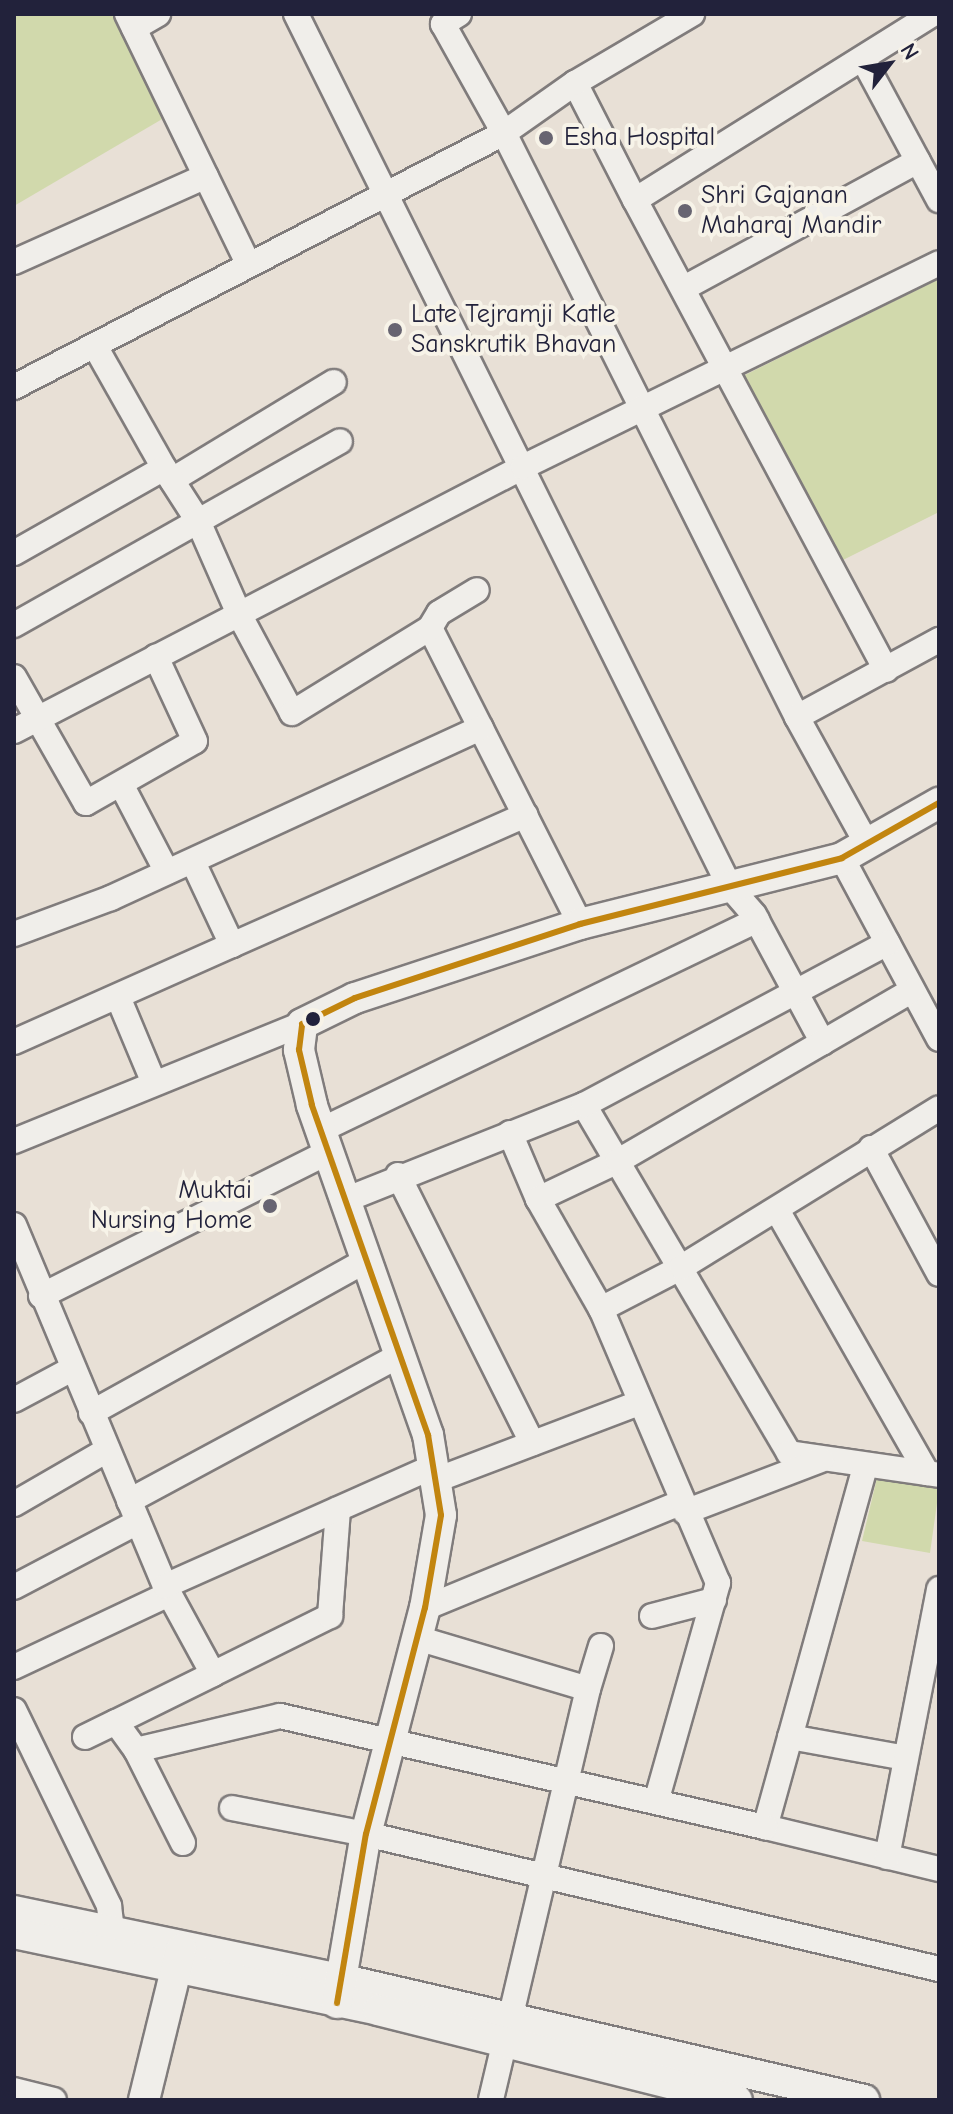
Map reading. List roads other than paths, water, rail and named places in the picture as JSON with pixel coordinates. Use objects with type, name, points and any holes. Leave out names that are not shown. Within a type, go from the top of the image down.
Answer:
[{"type":"main road","points":[[338,1991],[366,1834],[440,1545],[435,1473],[400,1355],[324,1141],[299,1050],[302,1024],[355,998],[580,924],[730,887],[854,851],[939,803]]},
{"type":"main road","points":[[14,1911],[112,1931],[178,1958]]},
{"type":"main road","points":[[14,1933],[178,1958],[505,2029],[863,2100]]},
{"type":"main road","points":[[144,2100],[178,1958]]},
{"type":"main road","points":[[505,2029],[737,2100]]},
{"type":"street","points":[[158,14],[130,21],[249,265]]},
{"type":"street","points":[[296,14],[730,887],[757,920],[823,1043]]},
{"type":"street","points":[[14,387],[504,133],[575,83],[692,14]]},
{"type":"street","points":[[635,200],[864,61],[933,14]]},
{"type":"street","points":[[447,17],[639,409],[797,717],[854,851],[888,943],[939,1039]]},
{"type":"street","points":[[864,61],[939,200]]},
{"type":"street","points":[[575,83],[886,670]]},
{"type":"street","points":[[684,288],[918,161]]},
{"type":"street","points":[[14,262],[206,176]]},
{"type":"street","points":[[14,731],[523,467],[939,263]]},
{"type":"street","points":[[95,346],[198,521],[239,614],[292,713],[430,628],[439,613],[477,590]]},
{"type":"street","points":[[14,553],[168,474],[334,382]]},
{"type":"street","points":[[14,625],[340,441]]},
{"type":"street","points":[[430,628],[580,924]]},
{"type":"street","points":[[797,717],[939,640]]},
{"type":"street","points":[[14,677],[86,803],[122,786],[195,741],[156,657]]},
{"type":"street","points":[[14,934],[193,862],[481,728]]},
{"type":"street","points":[[122,786],[167,872]]},
{"type":"street","points":[[14,1042],[525,815]]},
{"type":"street","points":[[193,862],[232,945]]},
{"type":"street","points":[[41,1296],[324,1141],[757,920]]},
{"type":"street","points":[[345,1200],[398,1175],[584,1105],[888,943]]},
{"type":"street","points":[[538,1199],[618,1161],[911,991]]},
{"type":"street","points":[[118,997],[154,1083]]},
{"type":"street","points":[[14,1141],[302,1024]]},
{"type":"street","points":[[584,1105],[682,1267],[774,1435],[789,1453],[865,1467],[933,1474]]},
{"type":"street","points":[[601,1309],[682,1267],[939,1108]]},
{"type":"street","points":[[510,1133],[538,1199],[601,1309],[718,1583],[656,1802]]},
{"type":"street","points":[[871,1148],[939,1274]]},
{"type":"street","points":[[398,1175],[532,1443]]},
{"type":"street","points":[[777,1210],[933,1474]]},
{"type":"street","points":[[14,1225],[22,1275],[41,1296],[167,1590],[213,1674]]},
{"type":"street","points":[[91,1413],[367,1260]]},
{"type":"street","points":[[14,1587],[133,1512],[400,1355]]},
{"type":"street","points":[[14,1400],[72,1369]]},
{"type":"street","points":[[14,1667],[338,1509],[639,1403]]},
{"type":"street","points":[[14,1504],[107,1450]]},
{"type":"street","points":[[425,1608],[683,1507],[822,1459]]},
{"type":"street","points":[[765,1827],[865,1467]]},
{"type":"street","points":[[85,1737],[330,1616],[338,1509]]},
{"type":"street","points":[[887,1857],[939,1589]]},
{"type":"street","points":[[652,1616],[714,1600]]},
{"type":"street","points":[[417,1638],[588,1689]]},
{"type":"street","points":[[491,2100],[505,2029],[601,1646]]},
{"type":"street","points":[[14,1710],[109,1906],[112,1931]]},
{"type":"street","points":[[136,1750],[280,1716],[389,1744],[656,1802],[939,1869]]},
{"type":"street","points":[[116,1722],[136,1750],[183,1843]]},
{"type":"street","points":[[790,1737],[905,1758]]},
{"type":"street","points":[[232,1808],[366,1834],[939,1969]]},
{"type":"street","points":[[14,2090],[54,2100]]},
{"type":"place","name":"Esha Hospital","points":[[546,138]]},
{"type":"place","name":"Shri Gajanan Maharaj Mandir","points":[[685,211]]},
{"type":"place","name":"Late Tejramji Katle Sanskrutik Bhavan","points":[[395,330]]},
{"type":"place","name":"Muktai Nursing Home","points":[[270,1206]]}]
